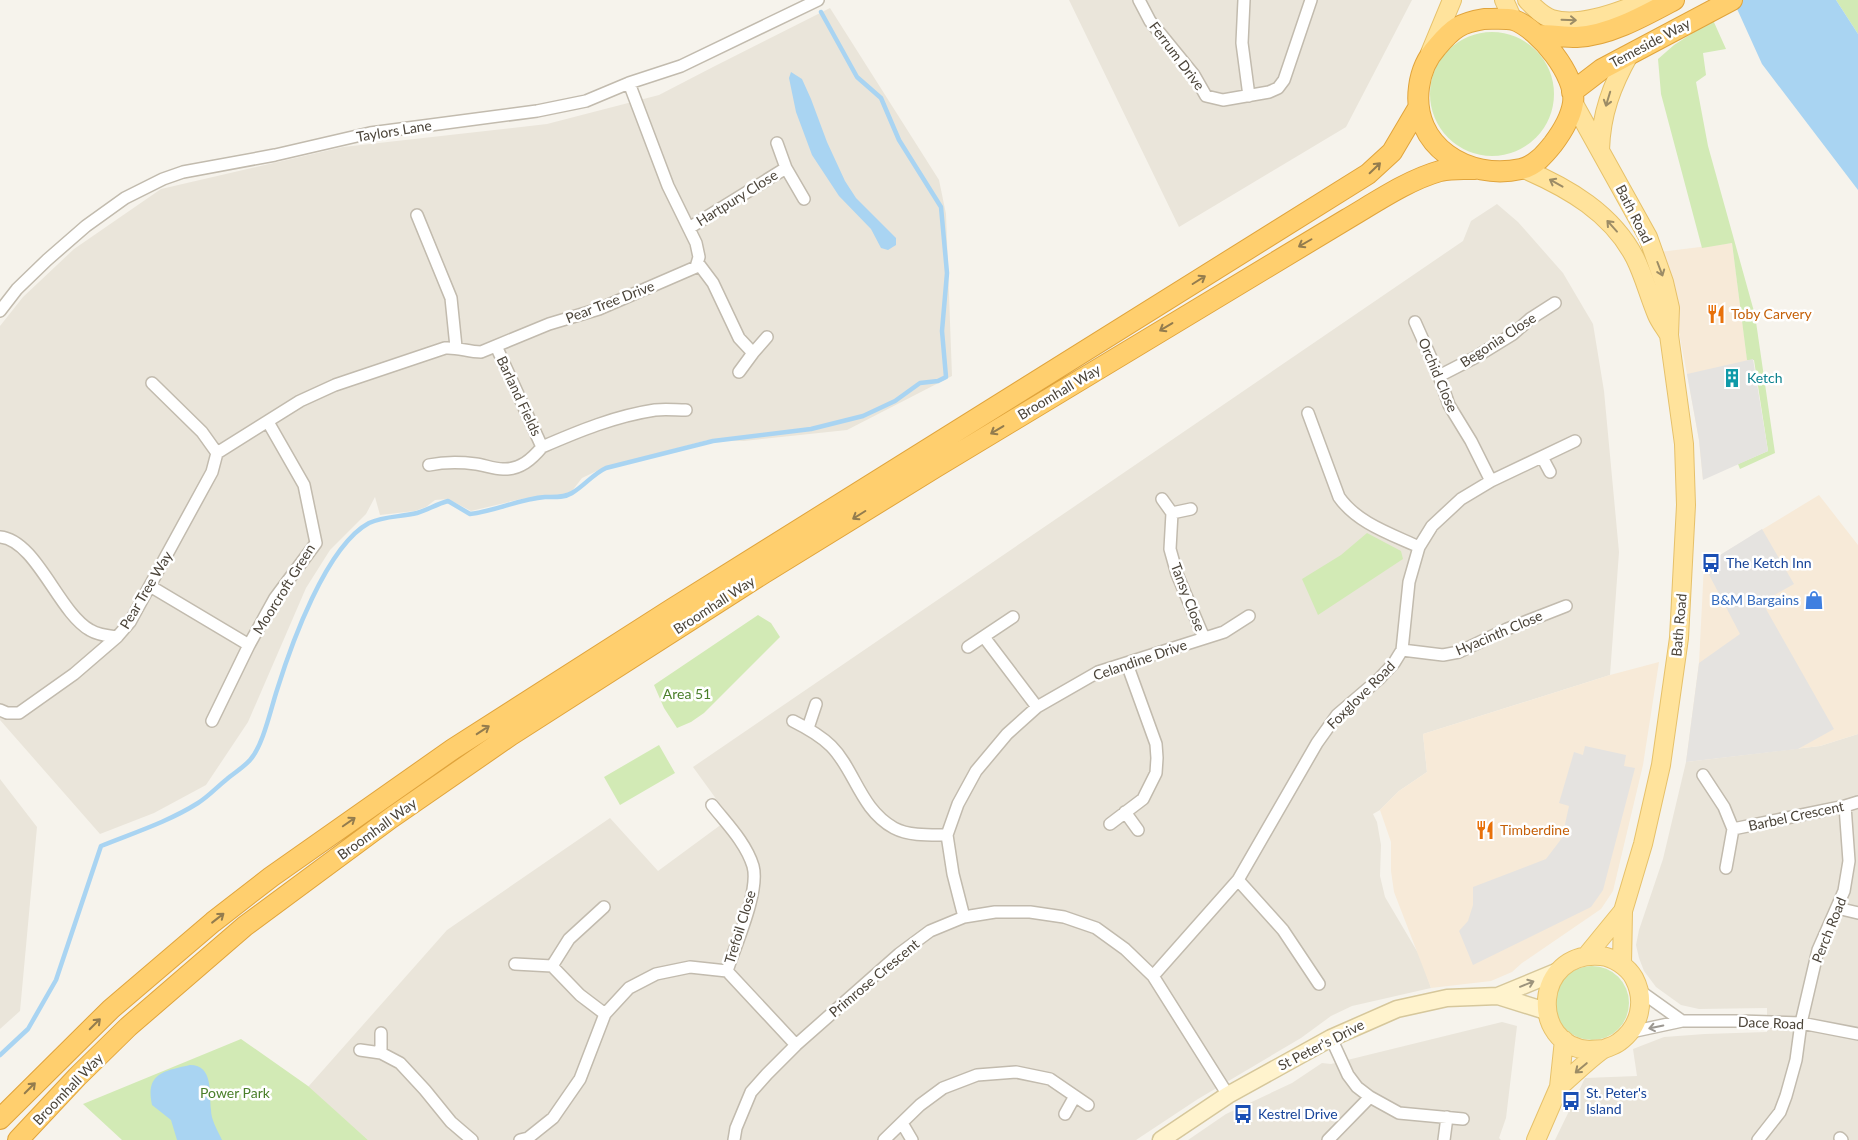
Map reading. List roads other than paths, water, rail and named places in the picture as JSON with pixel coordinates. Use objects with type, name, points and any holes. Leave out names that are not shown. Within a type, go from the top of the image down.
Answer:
[{"type":"highway","name":"Temeside Way","points":[[1573,97],[1602,70],[1660,37],[1732,0]]},
{"type":"highway","name":"Temeside Way","points":[[1538,35],[1577,37],[1602,32],[1636,19],[1670,2]]},
{"type":"highway","points":[[1484,19],[1513,20],[1526,26],[1538,35],[1551,49],[1568,78],[1573,97],[1568,118],[1557,138],[1543,157],[1524,168],[1492,172],[1475,169],[1446,154],[1424,128],[1418,108],[1421,77],[1428,58],[1449,33],[1466,22],[1484,19]]},
{"type":"highway","name":"Broomhall Way","points":[[0,1119],[111,1009],[213,922],[278,872],[453,749],[1368,174],[1392,152],[1418,108]]},
{"type":"highway","name":"Broomhall Way","points":[[18,1140],[77,1077],[128,1027],[245,926],[391,818],[511,735],[756,578],[1302,245],[1412,183],[1440,171],[1475,169]]},
{"type":"main road","points":[[1428,58],[1452,0]]},
{"type":"main road","points":[[1504,0],[1513,20]]},
{"type":"main road","points":[[1527,0],[1537,10],[1552,19],[1574,20],[1583,20],[1617,12],[1647,0]]},
{"type":"main road","points":[[1600,150],[1604,113],[1610,93],[1629,55]]},
{"type":"main road","name":"Bath Road","points":[[1573,97],[1648,237],[1664,282],[1670,308],[1669,335],[1684,444],[1686,505],[1678,638],[1661,765],[1643,844],[1622,911],[1622,964]]},
{"type":"main road","name":"Bath Road","points":[[1524,168],[1552,180],[1578,196],[1613,225],[1634,256],[1657,316],[1669,335]]},
{"type":"main road","name":"Bath Road","points":[[1556,972],[1569,962],[1587,955],[1622,911]]},
{"type":"main road","points":[[1559,1087],[1604,1049],[1618,1043],[1630,1032],[1636,1024],[1641,1008],[1640,991],[1633,977],[1622,964],[1604,956],[1587,955]]},
{"type":"main road","points":[[1556,972],[1546,994],[1546,1011],[1553,1028],[1571,1045],[1587,1050],[1604,1049]]},
{"type":"main road","points":[[1536,1140],[1559,1087],[1564,1040]]},
{"type":"street","name":"Taylors Lane","points":[[0,311],[17,289],[86,226],[125,198],[164,179],[184,172],[274,155],[370,133],[547,109],[586,101],[629,83],[681,66],[818,0]]},
{"type":"street","name":"Ferrum Drive","points":[[1139,0],[1150,21],[1194,75],[1206,96],[1223,100],[1269,92],[1278,88],[1284,80],[1311,0]]},
{"type":"street","points":[[1244,0],[1242,43],[1248,96]]},
{"type":"street","points":[[629,83],[668,186],[696,243],[699,257],[698,263],[713,283],[739,338],[753,353]]},
{"type":"street","name":"Hartpury Close","points":[[777,143],[786,168],[804,199]]},
{"type":"street","name":"Hartpury Close","points":[[689,228],[786,168]]},
{"type":"street","points":[[417,215],[451,298],[456,347]]},
{"type":"street","name":"Pear Tree Drive","points":[[216,453],[300,401],[335,385],[445,348],[456,347],[469,352],[481,352],[549,324],[598,309],[693,269],[698,263]]},
{"type":"street","name":"Begonia Close","points":[[1439,376],[1474,358],[1513,334],[1530,319],[1555,303]]},
{"type":"street","name":"Orchid Close","points":[[1415,322],[1439,376],[1449,405],[1471,441],[1491,481]]},
{"type":"street","points":[[739,372],[767,337]]},
{"type":"street","name":"Barland Fields","points":[[496,346],[542,447]]},
{"type":"street","points":[[152,383],[202,432],[216,453]]},
{"type":"street","name":"Barland Fields","points":[[429,465],[475,464],[503,470],[518,467],[532,458],[542,447],[619,417],[657,410],[686,410]]},
{"type":"street","points":[[1308,414],[1339,497],[1346,507],[1370,524],[1419,547]]},
{"type":"street","name":"Moorcroft Green","points":[[212,721],[249,645],[276,598],[316,543],[304,485],[268,422]]},
{"type":"street","name":"Foxglove Road","points":[[1153,976],[1238,880],[1336,715],[1380,679],[1394,663],[1402,650],[1409,582],[1419,547],[1432,526],[1461,499],[1491,481],[1575,441]]},
{"type":"street","name":"Pear Tree Way","points":[[0,537],[22,546],[77,619],[90,630],[117,638],[130,622],[212,472],[216,453]]},
{"type":"street","points":[[1542,457],[1550,472]]},
{"type":"street","points":[[1162,499],[1172,513],[1191,509]]},
{"type":"street","name":"Tansy Close","points":[[1172,513],[1170,549],[1177,574],[1204,638]]},
{"type":"street","points":[[150,586],[249,645]]},
{"type":"street","name":"Hyacinth Close","points":[[1402,650],[1443,655],[1459,652],[1507,629],[1566,606]]},
{"type":"street","name":"Celandine Drive","points":[[964,917],[953,874],[947,835],[958,804],[976,772],[1007,734],[1037,707],[1098,672],[1224,632],[1249,616]]},
{"type":"street","points":[[968,648],[1013,617]]},
{"type":"street","points":[[984,637],[1037,707]]},
{"type":"street","points":[[0,710],[7,713],[19,713],[74,674],[117,638]]},
{"type":"street","points":[[1110,824],[1143,799],[1156,773],[1156,744],[1127,664]]},
{"type":"street","points":[[808,728],[816,704]]},
{"type":"street","points":[[793,721],[808,728],[832,747],[863,796],[881,819],[895,829],[919,834],[947,835]]},
{"type":"street","name":"Barbel Crescent","points":[[1703,775],[1724,807],[1733,829],[1726,868]]},
{"type":"street","name":"Barbel Crescent","points":[[1733,829],[1858,802]]},
{"type":"street","name":"Trefoil Close","points":[[712,806],[744,847],[754,868],[753,889],[747,912],[726,971]]},
{"type":"street","name":"Perch Road","points":[[1758,1140],[1780,1112],[1786,1096],[1796,1060],[1801,1023],[1818,950],[1844,891],[1849,861],[1845,806]]},
{"type":"street","points":[[1125,812],[1138,830]]},
{"type":"street","points":[[1238,880],[1283,930],[1319,984]]},
{"type":"street","points":[[552,966],[569,939],[604,907]]},
{"type":"street","points":[[1837,908],[1858,913]]},
{"type":"street","name":"Primrose Crescent","points":[[734,1140],[736,1128],[750,1092],[796,1045],[899,954],[930,931],[964,917],[995,912],[1030,912],[1064,917],[1096,928],[1125,949],[1153,976],[1228,1095]]},
{"type":"street","points":[[515,964],[552,966],[580,995],[604,1014]]},
{"type":"street","points":[[520,1140],[528,1138],[553,1118],[580,1079],[604,1014],[629,988],[656,974],[690,967],[726,971],[796,1045]]},
{"type":"street","name":"St Peter's Drive","points":[[1498,996],[1556,972]]},
{"type":"street","points":[[1640,991],[1682,1021]]},
{"type":"street","name":"St Peter's Drive","points":[[1161,1140],[1228,1095],[1331,1038],[1397,1009],[1447,998],[1498,996],[1546,1011]]},
{"type":"street","name":"Dace Road","points":[[1630,1032],[1682,1021],[1801,1023],[1858,1034]]},
{"type":"street","points":[[381,1033],[381,1053]]},
{"type":"street","points":[[1331,1038],[1348,1075],[1357,1087],[1370,1097],[1399,1113],[1463,1119]]},
{"type":"street","points":[[360,1050],[381,1053],[400,1063],[451,1122],[472,1140]]},
{"type":"street","points":[[884,1140],[920,1105],[943,1088],[976,1075],[1016,1072],[1050,1079],[1088,1105]]},
{"type":"street","points":[[1065,1114],[1075,1096]]},
{"type":"street","points":[[1328,1140],[1370,1097]]},
{"type":"street","points":[[1444,1140],[1447,1117]]},
{"type":"street","points":[[902,1123],[912,1140]]},
{"type":"water","points":[[1733,0],[1836,0],[1858,34],[1858,190],[1762,64]]},
{"type":"water","points":[[791,72],[802,79],[845,181],[856,198],[896,238],[896,245],[888,250],[881,248],[871,229],[839,196],[812,155],[796,112],[789,78]]},
{"type":"water","points":[[190,1065],[198,1066],[207,1075],[212,1118],[222,1140],[177,1140],[171,1120],[152,1105],[151,1086],[154,1080],[159,1075],[172,1069]]},
{"type":"waterway","points":[[0,1055],[28,1029],[56,980],[101,846],[163,822],[187,810],[205,798],[245,765],[255,754],[291,648],[312,598],[338,552],[353,535],[369,523],[417,513],[448,501],[470,514],[535,498],[566,496],[606,468],[713,441],[811,429],[863,416],[895,401],[920,383],[938,381],[946,377],[942,331],[947,273],[941,207],[899,140],[881,98],[857,77],[821,12]]},
{"type":"place","name":"Toby Carvery","points":[[1716,314]]},
{"type":"place","name":"Ketch","points":[[1732,378]]},
{"type":"place","name":"The Ketch Inn","points":[[1711,563]]},
{"type":"place","name":"B&M Bargains","points":[[1814,600]]},
{"type":"place","name":"Timberdine","points":[[1485,830]]},
{"type":"place","name":"St. Peter's Island","points":[[1571,1101]]},
{"type":"place","name":"Kestrel Drive","points":[[1243,1114]]},
{"type":"park label","name":"Area 51","points":[[687,694]]},
{"type":"park label","name":"Power Park","points":[[235,1093]]}]
